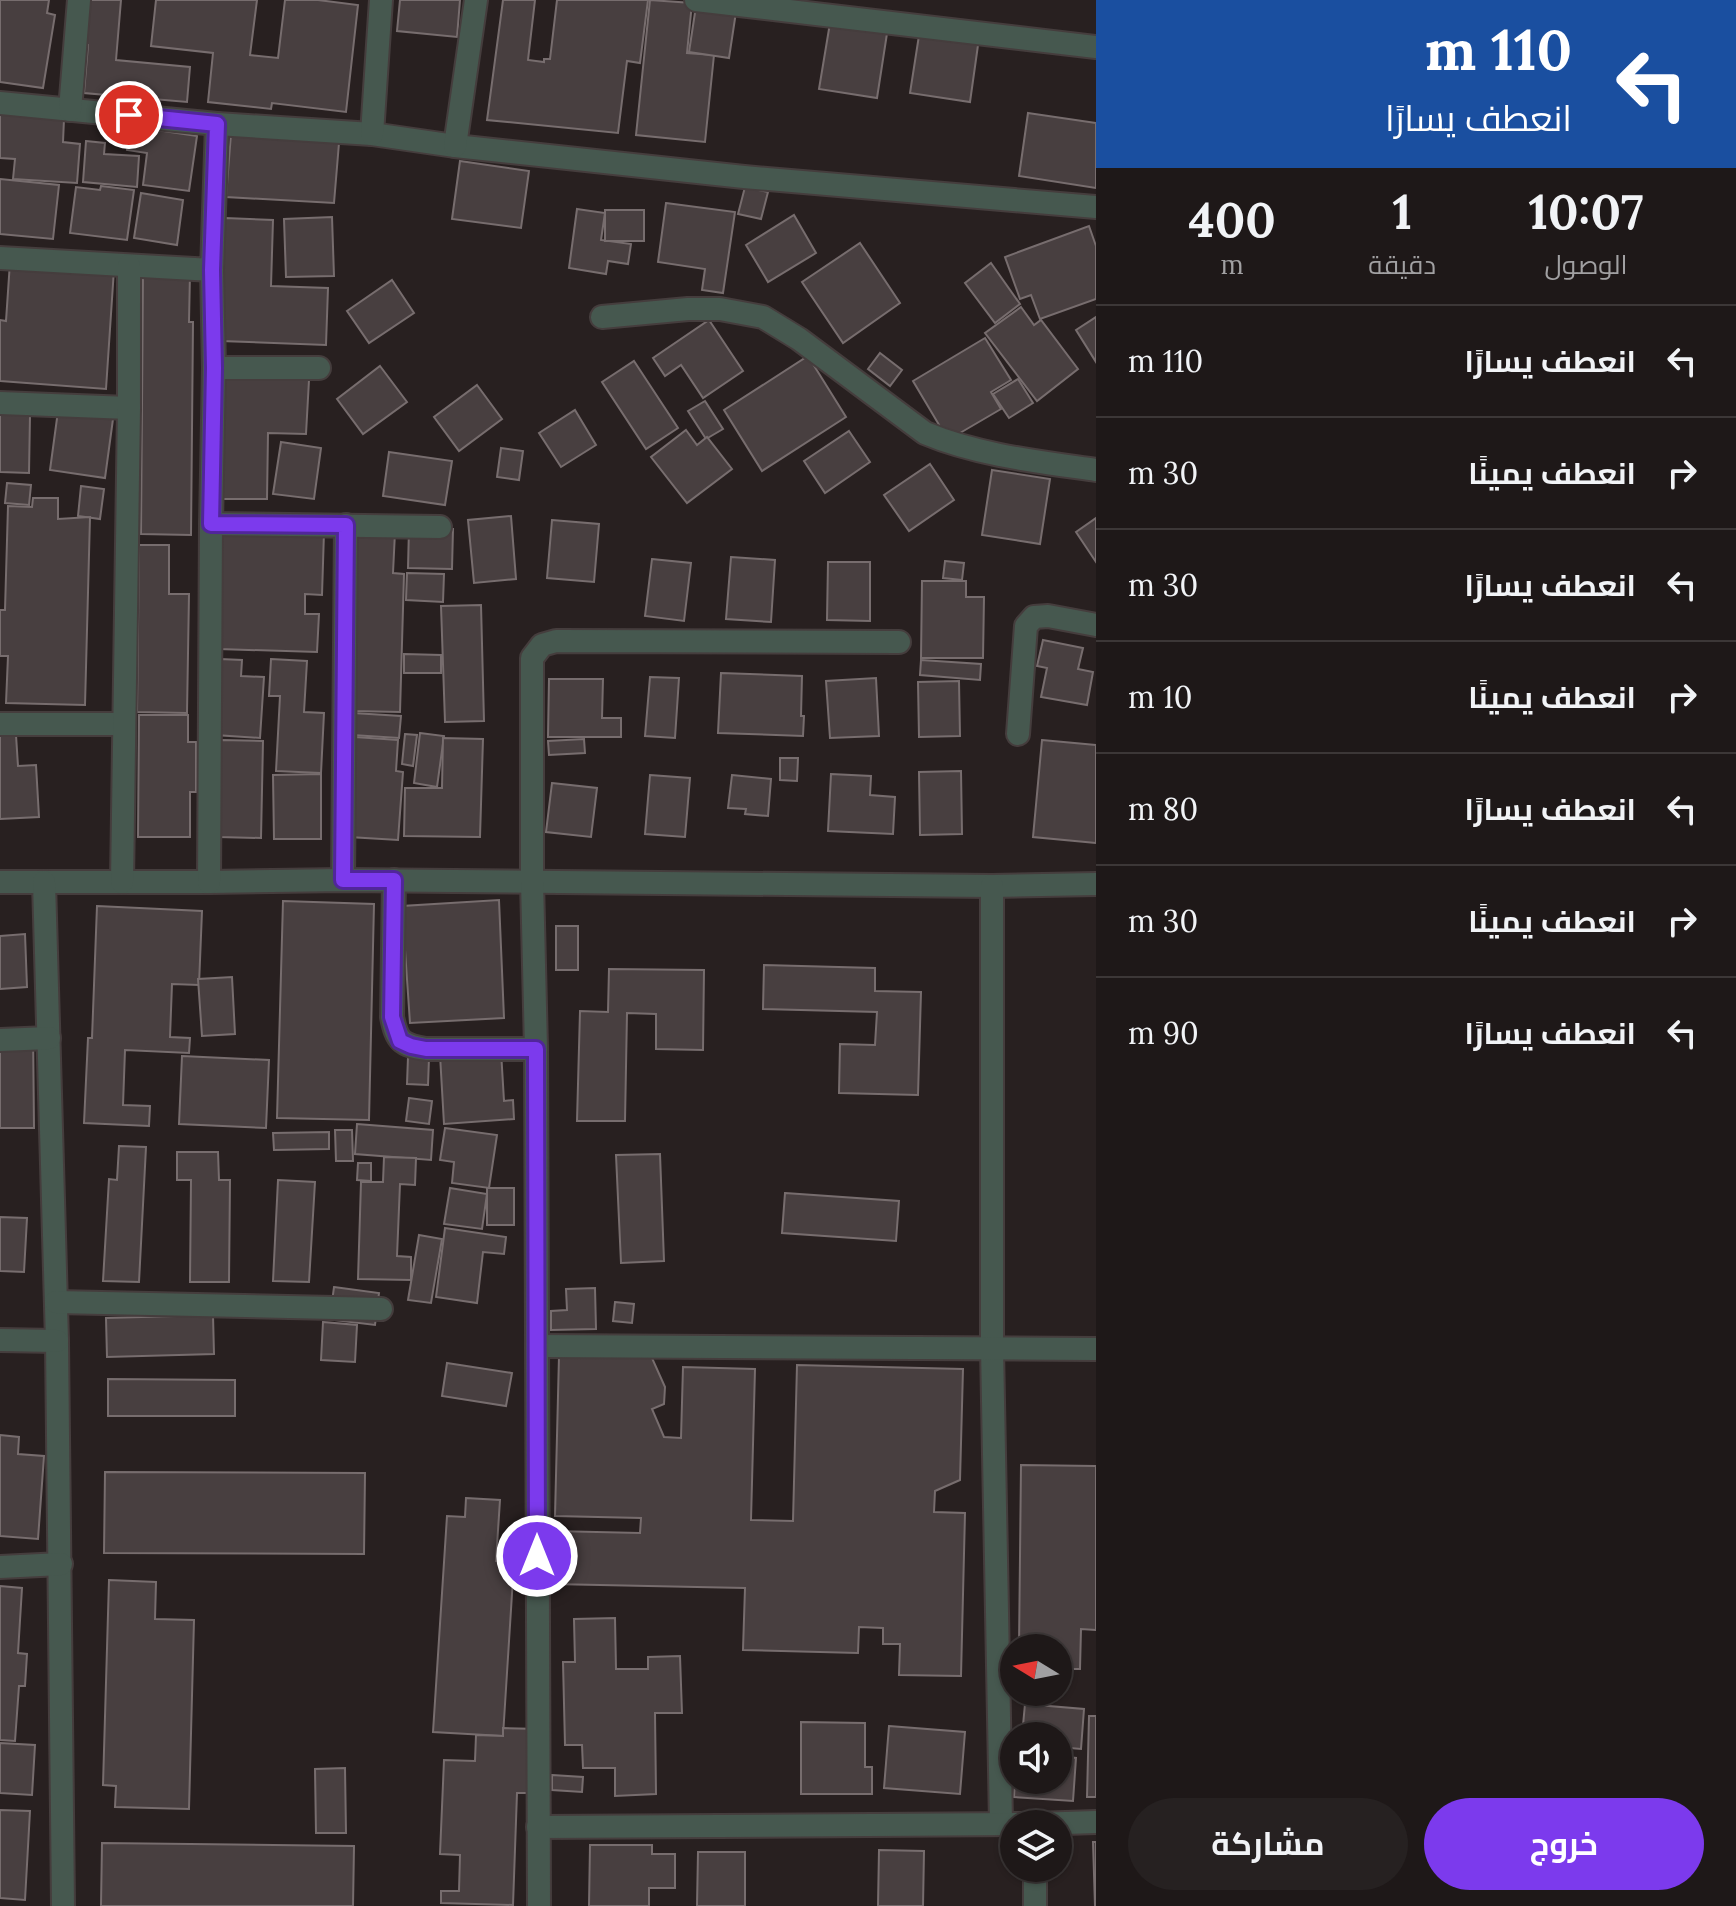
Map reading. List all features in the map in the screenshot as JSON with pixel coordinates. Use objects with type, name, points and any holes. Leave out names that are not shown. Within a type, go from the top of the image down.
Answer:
[{"type":"street","points":[[70,110],[79,0]]},
{"type":"street","points":[[372,134],[381,0]]},
{"type":"street","points":[[455,146],[476,0]]},
{"type":"street","points":[[696,0],[1096,47]]},
{"type":"street","points":[[0,103],[217,124],[372,134],[744,177],[1096,207]]},
{"type":"street","points":[[209,882],[214,368],[212,270],[217,124]]},
{"type":"street","points":[[0,258],[212,270]]},
{"type":"street","points":[[122,882],[129,266]]},
{"type":"street","points":[[602,317],[720,309],[763,317],[799,339],[925,433],[968,448],[1096,470]]},
{"type":"street","points":[[214,368],[319,368]]},
{"type":"street","points":[[0,403],[129,408]]},
{"type":"street","points":[[211,524],[440,527]]},
{"type":"street","points":[[343,880],[346,525]]},
{"type":"street","points":[[1018,734],[1026,626],[1034,617],[1048,616],[1096,625]]},
{"type":"street","points":[[539,1906],[532,658],[542,645],[556,641],[899,642]]},
{"type":"street","points":[[0,724],[123,724]]},
{"type":"street","points":[[394,880],[392,1017],[400,1041],[426,1049],[536,1049]]},
{"type":"street","points":[[0,882],[394,880],[992,886],[1096,884]]},
{"type":"street","points":[[44,882],[57,1341],[63,1906]]},
{"type":"street","points":[[992,886],[992,1348],[1001,1810]]},
{"type":"street","points":[[0,1040],[49,1038]]},
{"type":"street","points":[[56,1302],[381,1309]]},
{"type":"street","points":[[0,1340],[57,1341]]},
{"type":"street","points":[[537,1346],[1096,1349]]},
{"type":"street","points":[[0,1567],[61,1564]]},
{"type":"street","points":[[1072,1823],[1096,1822]]},
{"type":"street","points":[[538,1827],[1000,1823]]},
{"type":"street","points":[[1035,1882],[1035,1906]]},
{"type":"building","points":[[0,0],[49,0],[47,13],[55,15],[43,88],[0,82]]},
{"type":"building","points":[[78,0],[121,0],[116,60],[190,67],[187,102],[84,93],[88,45],[74,44]]},
{"type":"building","points":[[156,0],[257,0],[250,55],[278,58],[285,0],[358,5],[346,112],[272,103],[271,109],[208,102],[213,53],[151,46]]},
{"type":"building","points":[[400,0],[460,0],[457,37],[397,31]]},
{"type":"building","points":[[503,0],[535,0],[528,60],[544,62],[544,59],[550,59],[557,0],[648,0],[640,63],[627,61],[618,133],[487,120]]},
{"type":"building","points":[[650,0],[692,3],[687,53],[714,55],[705,142],[636,135]]},
{"type":"building","points":[[696,6],[736,12],[729,58],[689,52]]},
{"type":"building","points":[[831,17],[888,27],[877,98],[819,89]]},
{"type":"building","points":[[920,29],[979,38],[970,102],[910,93]]},
{"type":"building","points":[[1028,113],[1096,123],[1096,188],[1019,176]]},
{"type":"building","points":[[0,114],[64,119],[63,142],[80,144],[77,183],[13,179],[15,159],[0,158]]},
{"type":"building","points":[[130,126],[197,136],[189,191],[143,185],[147,153],[127,150]]},
{"type":"building","points":[[231,134],[339,143],[334,203],[226,197]]},
{"type":"building","points":[[86,141],[105,143],[104,154],[139,156],[137,187],[83,182]]},
{"type":"building","points":[[460,161],[529,171],[521,228],[452,219]]},
{"type":"building","points":[[0,179],[59,185],[53,239],[0,234]]},
{"type":"building","points":[[101,186],[134,190],[127,240],[70,233],[76,187],[100,190]]},
{"type":"building","points":[[745,187],[768,192],[761,219],[738,214]]},
{"type":"building","points":[[141,193],[183,200],[177,245],[134,238]]},
{"type":"building","points":[[666,203],[735,212],[723,293],[702,290],[705,269],[658,262]]},
{"type":"building","points":[[577,209],[605,213],[601,240],[631,244],[628,264],[608,261],[606,274],[569,268]]},
{"type":"building","points":[[605,210],[644,210],[644,241],[605,241]]},
{"type":"building","points":[[794,215],[816,253],[768,282],[746,245]]},
{"type":"building","points":[[332,217],[334,276],[286,277],[284,219]]},
{"type":"building","points":[[225,218],[273,220],[271,286],[328,288],[326,345],[221,341]]},
{"type":"building","points":[[1089,226],[1096,246],[1096,299],[1040,319],[1031,295],[1020,299],[1005,257]]},
{"type":"building","points":[[860,243],[900,303],[843,343],[802,282]]},
{"type":"building","points":[[10,262],[114,269],[106,389],[0,381],[0,320],[6,321]]},
{"type":"building","points":[[991,263],[1020,304],[995,323],[965,283]]},
{"type":"building","points":[[143,273],[190,273],[189,322],[193,322],[191,535],[141,534]]},
{"type":"building","points":[[392,280],[414,313],[369,343],[347,311]]},
{"type":"building","points":[[1021,307],[1034,325],[1041,320],[1078,369],[1037,401],[985,333]]},
{"type":"building","points":[[1096,317],[1096,362],[1076,330]]},
{"type":"building","points":[[709,320],[743,371],[703,398],[681,365],[665,376],[653,358]]},
{"type":"building","points":[[985,338],[1011,380],[991,392],[1001,409],[948,440],[913,381]]},
{"type":"building","points":[[880,353],[902,370],[890,386],[868,369]]},
{"type":"building","points":[[808,356],[846,417],[762,471],[724,410]]},
{"type":"building","points":[[634,361],[678,428],[646,449],[602,382]]},
{"type":"building","points":[[380,366],[407,402],[363,434],[337,399]]},
{"type":"building","points":[[222,379],[309,380],[306,434],[268,433],[267,499],[221,499]]},
{"type":"building","points":[[1018,379],[1033,403],[1009,418],[993,394]]},
{"type":"building","points":[[477,385],[502,419],[459,451],[434,417]]},
{"type":"building","points":[[705,401],[723,429],[706,439],[688,411]]},
{"type":"building","points":[[575,410],[596,445],[561,467],[539,433]]},
{"type":"building","points":[[58,411],[113,419],[105,478],[50,470]]},
{"type":"building","points":[[0,415],[30,415],[29,473],[0,472]]},
{"type":"building","points":[[686,430],[697,445],[707,437],[732,469],[687,503],[651,457]]},
{"type":"building","points":[[849,431],[870,462],[825,493],[804,461]]},
{"type":"building","points":[[281,442],[321,448],[314,499],[273,494]]},
{"type":"building","points":[[501,448],[523,451],[519,480],[497,477]]},
{"type":"building","points":[[389,452],[452,461],[445,505],[383,496]]},
{"type":"building","points":[[930,464],[954,500],[909,531],[884,495]]},
{"type":"building","points":[[992,470],[1050,479],[1040,544],[982,535]]},
{"type":"building","points":[[7,483],[31,485],[29,505],[5,503]]},
{"type":"building","points":[[81,486],[104,489],[100,519],[78,516]]},
{"type":"building","points":[[33,498],[58,498],[58,519],[90,517],[85,705],[6,703],[8,656],[0,656],[0,610],[5,610],[8,506],[32,507]]},
{"type":"building","points":[[511,516],[516,579],[474,583],[468,520]]},
{"type":"building","points":[[1096,518],[1096,562],[1076,532]]},
{"type":"building","points":[[552,520],[599,524],[594,582],[547,578]]},
{"type":"building","points":[[409,528],[453,529],[452,569],[408,568]]},
{"type":"building","points":[[357,531],[395,532],[393,573],[404,574],[400,712],[352,711]]},
{"type":"building","points":[[222,532],[324,532],[322,595],[305,594],[305,614],[319,614],[317,652],[219,649]]},
{"type":"building","points":[[139,545],[169,545],[169,594],[189,594],[187,713],[137,712]]},
{"type":"building","points":[[731,557],[775,560],[771,622],[726,619]]},
{"type":"building","points":[[652,559],[691,563],[684,621],[645,616]]},
{"type":"building","points":[[945,561],[964,563],[962,580],[943,578]]},
{"type":"building","points":[[828,562],[870,562],[870,621],[827,620]]},
{"type":"building","points":[[407,573],[444,574],[443,602],[406,600]]},
{"type":"building","points":[[922,581],[966,581],[966,597],[984,597],[983,658],[921,658]]},
{"type":"building","points":[[481,605],[484,721],[445,722],[441,606]]},
{"type":"building","points":[[1043,640],[1083,648],[1078,669],[1093,672],[1087,705],[1041,697],[1047,668],[1037,666]]},
{"type":"building","points":[[404,654],[441,655],[441,673],[404,673]]},
{"type":"building","points":[[220,659],[242,660],[241,676],[264,677],[260,738],[215,735]]},
{"type":"building","points":[[271,659],[307,661],[304,712],[324,713],[321,773],[276,771],[280,696],[269,696]]},
{"type":"building","points":[[921,660],[981,664],[980,680],[920,675]]},
{"type":"building","points":[[721,673],[802,676],[803,736],[718,733]]},
{"type":"building","points":[[650,677],[679,678],[675,738],[645,736]]},
{"type":"building","points":[[876,678],[879,736],[830,738],[826,681]]},
{"type":"building","points":[[549,679],[603,679],[602,718],[621,718],[621,737],[548,737]]},
{"type":"building","points":[[959,681],[960,736],[919,737],[918,682]]},
{"type":"building","points":[[353,713],[401,716],[399,738],[352,735]]},
{"type":"building","points":[[139,715],[188,715],[188,742],[196,742],[196,792],[190,792],[190,837],[138,837]]},
{"type":"building","points":[[420,733],[444,736],[437,787],[414,783]]},
{"type":"building","points":[[405,734],[417,735],[413,766],[402,764]]},
{"type":"building","points":[[16,735],[18,766],[36,765],[39,817],[0,819],[0,736]]},
{"type":"building","points":[[355,737],[398,740],[396,771],[403,772],[398,840],[349,837]]},
{"type":"building","points":[[443,738],[483,739],[480,837],[404,836],[405,788],[442,788]]},
{"type":"building","points":[[584,739],[585,753],[549,755],[548,741]]},
{"type":"building","points":[[221,740],[263,741],[261,838],[219,837]]},
{"type":"building","points":[[1042,740],[1096,745],[1096,843],[1033,837]]},
{"type":"building","points":[[780,758],[798,758],[797,781],[780,780]]},
{"type":"building","points":[[961,771],[962,834],[920,835],[919,772]]},
{"type":"building","points":[[321,774],[321,839],[274,839],[273,775]]},
{"type":"building","points":[[831,774],[871,776],[870,795],[895,797],[893,834],[828,831]]},
{"type":"building","points":[[650,775],[690,778],[685,837],[645,834]]},
{"type":"building","points":[[732,775],[771,779],[768,816],[745,814],[746,809],[728,808]]},
{"type":"building","points":[[552,783],[597,788],[591,837],[546,832]]},
{"type":"building","points":[[499,900],[504,1018],[410,1023],[402,906]]},
{"type":"building","points":[[283,901],[374,904],[369,1120],[277,1118]]},
{"type":"building","points":[[97,906],[202,911],[199,985],[172,984],[170,1037],[190,1038],[189,1053],[125,1050],[123,1105],[150,1106],[149,1126],[84,1123],[88,1038],[92,1038]]},
{"type":"building","points":[[556,926],[578,926],[578,970],[556,970]]},
{"type":"building","points":[[25,934],[27,987],[0,989],[0,936]]},
{"type":"building","points":[[764,965],[875,968],[875,991],[921,992],[918,1095],[839,1093],[840,1044],[875,1045],[877,1012],[763,1009]]},
{"type":"building","points":[[609,969],[704,970],[703,1050],[656,1049],[656,1014],[627,1013],[625,1121],[577,1121],[580,1011],[608,1012]]},
{"type":"building","points":[[232,977],[235,1034],[202,1036],[198,979]]},
{"type":"building","points":[[0,1028],[33,1028],[34,1128],[0,1128]]},
{"type":"building","points":[[501,1051],[504,1101],[513,1100],[514,1119],[444,1124],[440,1055]]},
{"type":"building","points":[[182,1056],[269,1060],[266,1128],[179,1124]]},
{"type":"building","points":[[408,1057],[429,1058],[428,1085],[407,1084]]},
{"type":"building","points":[[409,1098],[432,1101],[429,1124],[406,1121]]},
{"type":"building","points":[[357,1124],[433,1130],[431,1160],[355,1154]]},
{"type":"building","points":[[445,1128],[497,1135],[489,1188],[452,1183],[454,1162],[440,1160]]},
{"type":"building","points":[[335,1130],[352,1130],[353,1161],[336,1161]]},
{"type":"building","points":[[329,1132],[329,1149],[274,1150],[273,1133]]},
{"type":"building","points":[[119,1146],[146,1147],[139,1282],[103,1281],[109,1179],[117,1180]]},
{"type":"building","points":[[177,1152],[218,1152],[219,1180],[230,1180],[229,1282],[190,1282],[191,1180],[177,1180]]},
{"type":"building","points":[[660,1154],[664,1261],[621,1263],[616,1155]]},
{"type":"building","points":[[384,1157],[416,1158],[415,1185],[400,1184],[397,1256],[411,1257],[411,1280],[358,1279],[361,1182],[383,1182]]},
{"type":"building","points":[[358,1163],[371,1163],[371,1181],[357,1180]]},
{"type":"building","points":[[278,1180],[315,1182],[309,1282],[273,1281]]},
{"type":"building","points":[[450,1188],[487,1194],[482,1229],[444,1224]]},
{"type":"building","points":[[487,1188],[514,1188],[514,1225],[487,1225]]},
{"type":"building","points":[[785,1193],[899,1201],[896,1241],[782,1233]]},
{"type":"building","points":[[0,1217],[27,1218],[24,1272],[0,1271]]},
{"type":"building","points":[[445,1228],[506,1237],[504,1254],[483,1252],[477,1303],[436,1297]]},
{"type":"building","points":[[419,1235],[442,1239],[431,1303],[408,1300]]},
{"type":"building","points":[[334,1287],[379,1293],[375,1325],[301,1316],[332,1302]]},
{"type":"building","points":[[595,1288],[596,1329],[551,1330],[551,1311],[567,1310],[566,1289]]},
{"type":"building","points":[[615,1302],[634,1304],[632,1323],[613,1321]]},
{"type":"building","points":[[213,1315],[214,1354],[107,1357],[106,1318]]},
{"type":"building","points":[[323,1322],[357,1325],[355,1362],[321,1360]]},
{"type":"building","points":[[559,1356],[652,1358],[665,1387],[664,1404],[652,1409],[664,1437],[681,1438],[683,1367],[755,1369],[751,1520],[793,1521],[797,1365],[963,1369],[960,1480],[935,1491],[934,1512],[965,1513],[961,1676],[899,1675],[900,1644],[883,1644],[883,1628],[859,1627],[858,1653],[743,1650],[745,1588],[552,1584],[553,1531],[640,1533],[641,1518],[555,1516]]},
{"type":"building","points":[[447,1363],[512,1373],[506,1406],[442,1396]]},
{"type":"building","points":[[108,1379],[235,1380],[235,1416],[108,1416]]},
{"type":"building","points":[[0,1435],[19,1437],[18,1454],[44,1456],[38,1539],[0,1536]]},
{"type":"building","points":[[1021,1465],[1096,1466],[1096,1630],[1081,1629],[1080,1669],[1072,1669],[1072,1634],[1019,1634]]},
{"type":"building","points":[[105,1472],[365,1473],[364,1554],[104,1553]]},
{"type":"building","points":[[466,1498],[500,1500],[496,1561],[514,1562],[503,1736],[433,1732],[447,1516],[465,1517]]},
{"type":"building","points":[[109,1580],[156,1582],[155,1619],[194,1620],[189,1809],[115,1807],[116,1786],[103,1785]]},
{"type":"building","points":[[0,1586],[22,1588],[18,1653],[27,1654],[25,1686],[19,1686],[15,1741],[0,1740]]},
{"type":"building","points":[[615,1618],[616,1669],[648,1669],[648,1657],[680,1656],[682,1713],[655,1713],[656,1794],[615,1796],[615,1768],[583,1768],[582,1745],[565,1745],[563,1662],[575,1662],[574,1619]]},
{"type":"building","points":[[1025,1706],[1084,1709],[1081,1749],[1072,1748],[1072,1722],[1023,1722]]},
{"type":"building","points":[[1089,1716],[1096,1716],[1096,1797],[1087,1797]]},
{"type":"building","points":[[801,1722],[865,1723],[865,1767],[872,1767],[872,1794],[801,1794]]},
{"type":"building","points":[[889,1726],[965,1732],[960,1794],[884,1788]]},
{"type":"building","points":[[503,1728],[539,1729],[537,1793],[517,1793],[513,1905],[441,1903],[441,1891],[459,1891],[460,1855],[440,1854],[444,1760],[475,1761],[476,1735],[503,1736]]},
{"type":"building","points":[[0,1743],[35,1745],[32,1795],[0,1793]]},
{"type":"building","points":[[1072,1758],[1076,1758],[1073,1801],[1014,1797],[1014,1794],[1072,1794]]},
{"type":"building","points":[[345,1768],[346,1833],[316,1833],[315,1769]]},
{"type":"building","points":[[552,1775],[583,1777],[582,1792],[552,1790]]},
{"type":"building","points":[[0,1810],[30,1811],[25,1900],[0,1898]]},
{"type":"building","points":[[1093,1842],[1096,1842],[1096,1906],[1095,1906]]},
{"type":"building","points":[[102,1843],[354,1846],[353,1906],[101,1906]]},
{"type":"building","points":[[590,1845],[652,1845],[652,1854],[675,1854],[675,1888],[649,1888],[649,1906],[589,1906]]},
{"type":"building","points":[[879,1850],[924,1851],[923,1906],[878,1906]]},
{"type":"building","points":[[698,1852],[745,1852],[745,1906],[697,1906]]},
{"type":"route","points":[[129,115],[217,124],[212,270],[211,524],[346,525],[343,880],[394,880],[392,1017],[400,1041],[426,1049],[536,1049],[537,1556]]}]
